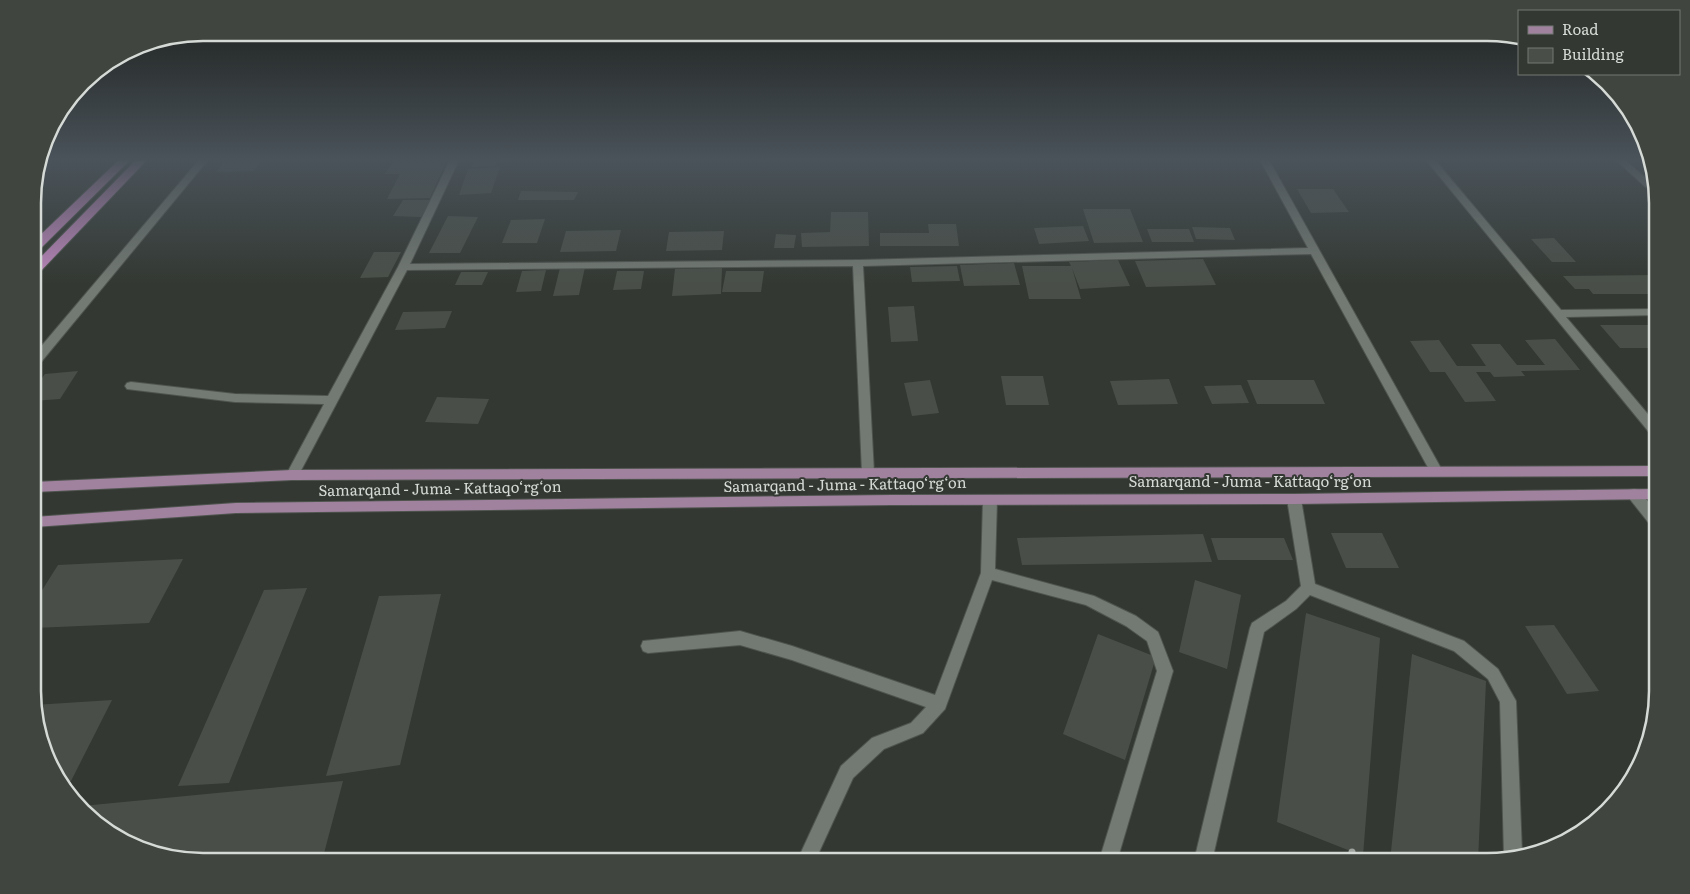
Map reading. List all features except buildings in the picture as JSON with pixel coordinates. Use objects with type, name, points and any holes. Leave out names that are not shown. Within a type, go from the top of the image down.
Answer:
[{"type":"highway","points":[[42,240],[82,202]]},
{"type":"highway","points":[[42,263],[101,202]]},
{"type":"main road","name":"Samarqand - Juma - Kattaqo‘rg‘on","points":[[41,487],[292,474],[1649,471]]},
{"type":"main road","name":"Samarqand - Juma - Kattaqo‘rg‘on","points":[[41,521],[236,508],[1649,494]]},
{"type":"street","points":[[42,354],[169,202]]},
{"type":"street","points":[[292,474],[403,266],[435,202]]},
{"type":"street","points":[[1288,202],[1436,470]]},
{"type":"street","points":[[1465,202],[1649,424]]},
{"type":"street","points":[[403,266],[858,263],[1316,251]]},
{"type":"street","points":[[858,263],[868,473]]},
{"type":"street","points":[[1558,314],[1649,312]]},
{"type":"street","points":[[131,386],[235,398],[332,400]]},
{"type":"street","points":[[1634,494],[1649,513]]},
{"type":"street","points":[[1294,499],[1308,588]]},
{"type":"street","points":[[810,853],[847,772],[878,744],[916,728],[939,704],[988,573],[990,500]]},
{"type":"street","points":[[988,573],[1089,600],[1131,621],[1153,637],[1165,672],[1111,852]]},
{"type":"street","points":[[1308,588],[1460,646],[1493,674],[1508,701],[1513,850]]},
{"type":"street","points":[[1205,852],[1257,628],[1291,605],[1308,588]]},
{"type":"street","points":[[648,646],[740,638],[792,653],[939,704]]}]
